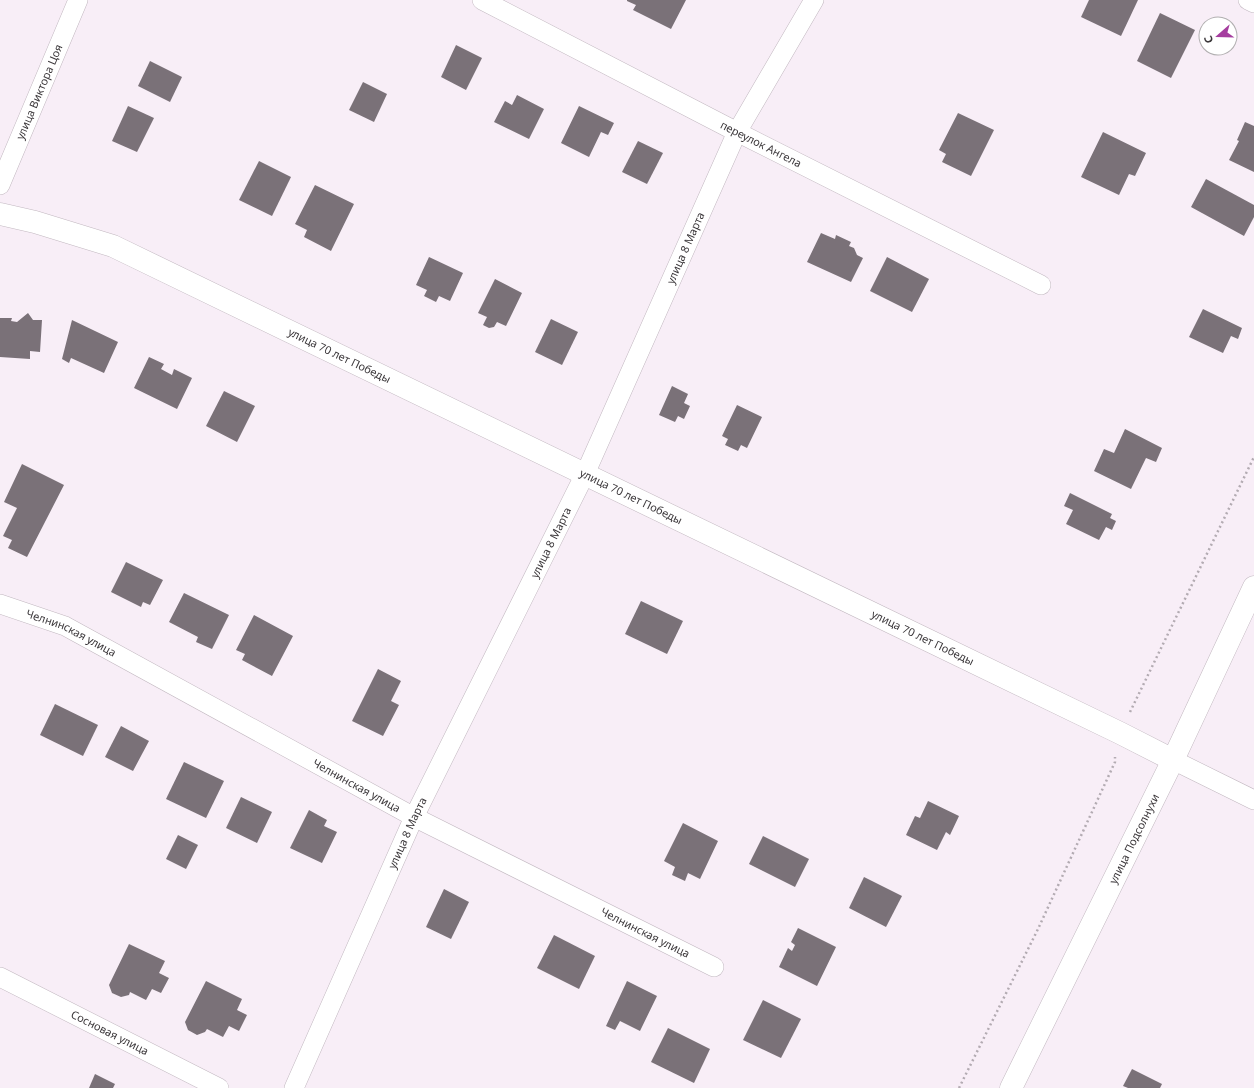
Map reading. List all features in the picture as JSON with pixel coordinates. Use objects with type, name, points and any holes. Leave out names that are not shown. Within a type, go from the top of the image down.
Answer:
[{"type":"street","name":"улица Виктора Цоя","points":[[0,184],[78,0]]},
{"type":"street","name":"переулок Ангела","points":[[482,0],[737,132],[1041,286]]},
{"type":"street","name":"улица 8 Марта","points":[[294,1088],[414,817],[585,474],[737,132],[814,0]]},
{"type":"street","points":[[1248,0],[1254,3]]},
{"type":"street","name":"улица 70 лет Победы","points":[[0,214],[35,222],[113,246],[1120,733],[1254,800]]},
{"type":"street","name":"улица Подсолнухи","points":[[1011,1088],[1172,760],[1254,587]]},
{"type":"street","name":"Челнинская улица","points":[[0,604],[65,626],[414,817],[714,968]]},
{"type":"street","name":"Сосновая улица","points":[[0,977],[219,1088]]},
{"type":"path","points":[[959,1088],[1038,929],[1105,782],[1114,762],[1120,733],[1254,457]]},
{"type":"building","points":[[627,0],[686,0],[671,29],[633,10],[636,5]]},
{"type":"building","points":[[1089,0],[1138,0],[1121,36],[1081,17]]},
{"type":"building","points":[[1160,13],[1195,30],[1171,78],[1137,61]]},
{"type":"building","points":[[456,45],[482,58],[466,90],[441,77]]},
{"type":"building","points":[[150,61],[182,77],[170,102],[138,86]]},
{"type":"building","points":[[363,82],[387,94],[374,122],[349,110]]},
{"type":"building","points":[[517,95],[544,109],[529,139],[494,122],[505,101],[512,105]]},
{"type":"building","points":[[128,106],[154,118],[137,152],[112,141]]},
{"type":"building","points":[[579,106],[614,123],[608,135],[601,132],[589,157],[561,143]]},
{"type":"building","points":[[958,113],[994,130],[971,176],[942,162],[946,154],[939,150]]},
{"type":"building","points":[[1245,122],[1254,126],[1254,172],[1229,160],[1239,141],[1237,140]]},
{"type":"building","points":[[1103,132],[1146,153],[1135,176],[1129,174],[1119,195],[1081,177]]},
{"type":"building","points":[[638,141],[663,153],[647,184],[622,172]]},
{"type":"building","points":[[259,161],[291,177],[272,216],[239,200]]},
{"type":"building","points":[[1206,179],[1254,205],[1254,217],[1244,236],[1191,207]]},
{"type":"building","points":[[315,185],[354,204],[331,251],[304,237],[307,230],[295,224]]},
{"type":"building","points":[[821,233],[835,239],[836,235],[851,242],[849,246],[854,248],[857,255],[863,258],[851,282],[807,262]]},
{"type":"building","points":[[429,257],[463,273],[450,301],[439,296],[436,302],[424,296],[427,290],[416,285]]},
{"type":"building","points":[[887,257],[929,279],[912,312],[870,291]]},
{"type":"building","points":[[495,279],[522,293],[506,326],[497,322],[494,327],[489,328],[483,325],[487,317],[478,313]]},
{"type":"building","points":[[1203,309],[1242,328],[1238,339],[1231,336],[1223,353],[1189,337]]},
{"type":"building","points":[[28,313],[33,320],[42,320],[40,352],[30,351],[30,359],[0,357],[0,318],[12,318],[11,321],[17,322]]},
{"type":"building","points":[[551,319],[578,332],[562,365],[535,352]]},
{"type":"building","points":[[72,320],[118,342],[104,373],[71,358],[69,363],[62,359]]},
{"type":"building","points":[[149,357],[164,364],[161,369],[172,375],[174,369],[192,378],[177,409],[134,388]]},
{"type":"building","points":[[672,386],[688,394],[684,403],[690,406],[684,419],[678,416],[675,422],[659,415]]},
{"type":"building","points":[[224,391],[255,406],[237,442],[206,426]]},
{"type":"building","points":[[737,405],[762,417],[747,448],[741,445],[738,451],[725,445],[728,439],[722,436]]},
{"type":"building","points":[[1125,429],[1162,448],[1156,462],[1146,458],[1131,489],[1094,471],[1104,449],[1114,453]]},
{"type":"building","points":[[22,464],[64,485],[27,557],[8,548],[12,540],[3,536],[17,508],[4,502]]},
{"type":"building","points":[[1070,493],[1112,514],[1110,518],[1116,521],[1112,530],[1106,527],[1099,540],[1066,524],[1073,510],[1064,506]]},
{"type":"building","points":[[126,562],[163,580],[150,605],[143,602],[141,607],[111,592]]},
{"type":"building","points":[[184,593],[229,615],[212,649],[196,642],[198,637],[169,622]]},
{"type":"building","points":[[641,601],[683,621],[667,654],[625,634]]},
{"type":"building","points":[[254,615],[293,636],[272,676],[242,660],[245,654],[236,650]]},
{"type":"building","points":[[378,669],[401,681],[391,701],[399,705],[383,736],[352,721]]},
{"type":"building","points":[[55,704],[98,725],[83,756],[40,735]]},
{"type":"building","points":[[121,726],[149,741],[133,771],[105,757]]},
{"type":"building","points":[[184,762],[224,781],[206,818],[166,799]]},
{"type":"building","points":[[241,797],[272,812],[257,843],[226,828]]},
{"type":"building","points":[[928,801],[959,816],[950,835],[946,832],[937,850],[906,835],[915,816],[920,818]]},
{"type":"building","points":[[309,810],[327,820],[324,826],[337,832],[322,863],[290,848]]},
{"type":"building","points":[[683,823],[718,841],[700,879],[688,873],[685,881],[672,875],[675,867],[664,861]]},
{"type":"building","points":[[178,835],[198,845],[186,869],[166,859]]},
{"type":"building","points":[[763,836],[809,859],[795,887],[749,864]]},
{"type":"building","points":[[864,877],[902,896],[886,927],[849,908]]},
{"type":"building","points":[[444,889],[469,902],[451,939],[426,927]]},
{"type":"building","points":[[798,928],[836,947],[817,986],[779,967],[788,948],[792,951],[795,945],[791,942]]},
{"type":"building","points":[[554,935],[595,956],[579,989],[537,968]]},
{"type":"building","points":[[129,944],[165,961],[159,973],[169,978],[161,993],[152,989],[146,1000],[130,992],[129,995],[121,997],[112,993],[109,985]]},
{"type":"building","points":[[206,981],[242,999],[237,1010],[247,1015],[239,1031],[229,1026],[223,1037],[207,1029],[205,1032],[197,1035],[188,1030],[185,1022]]},
{"type":"building","points":[[627,981],[657,996],[640,1031],[620,1021],[615,1030],[606,1026]]},
{"type":"building","points":[[763,1000],[801,1019],[781,1058],[743,1040]]},
{"type":"building","points":[[668,1028],[710,1049],[694,1083],[651,1062]]},
{"type":"building","points":[[1132,1069],[1162,1084],[1160,1088],[1128,1088],[1123,1086]]},
{"type":"building","points":[[95,1074],[115,1084],[113,1088],[89,1088]]}]
